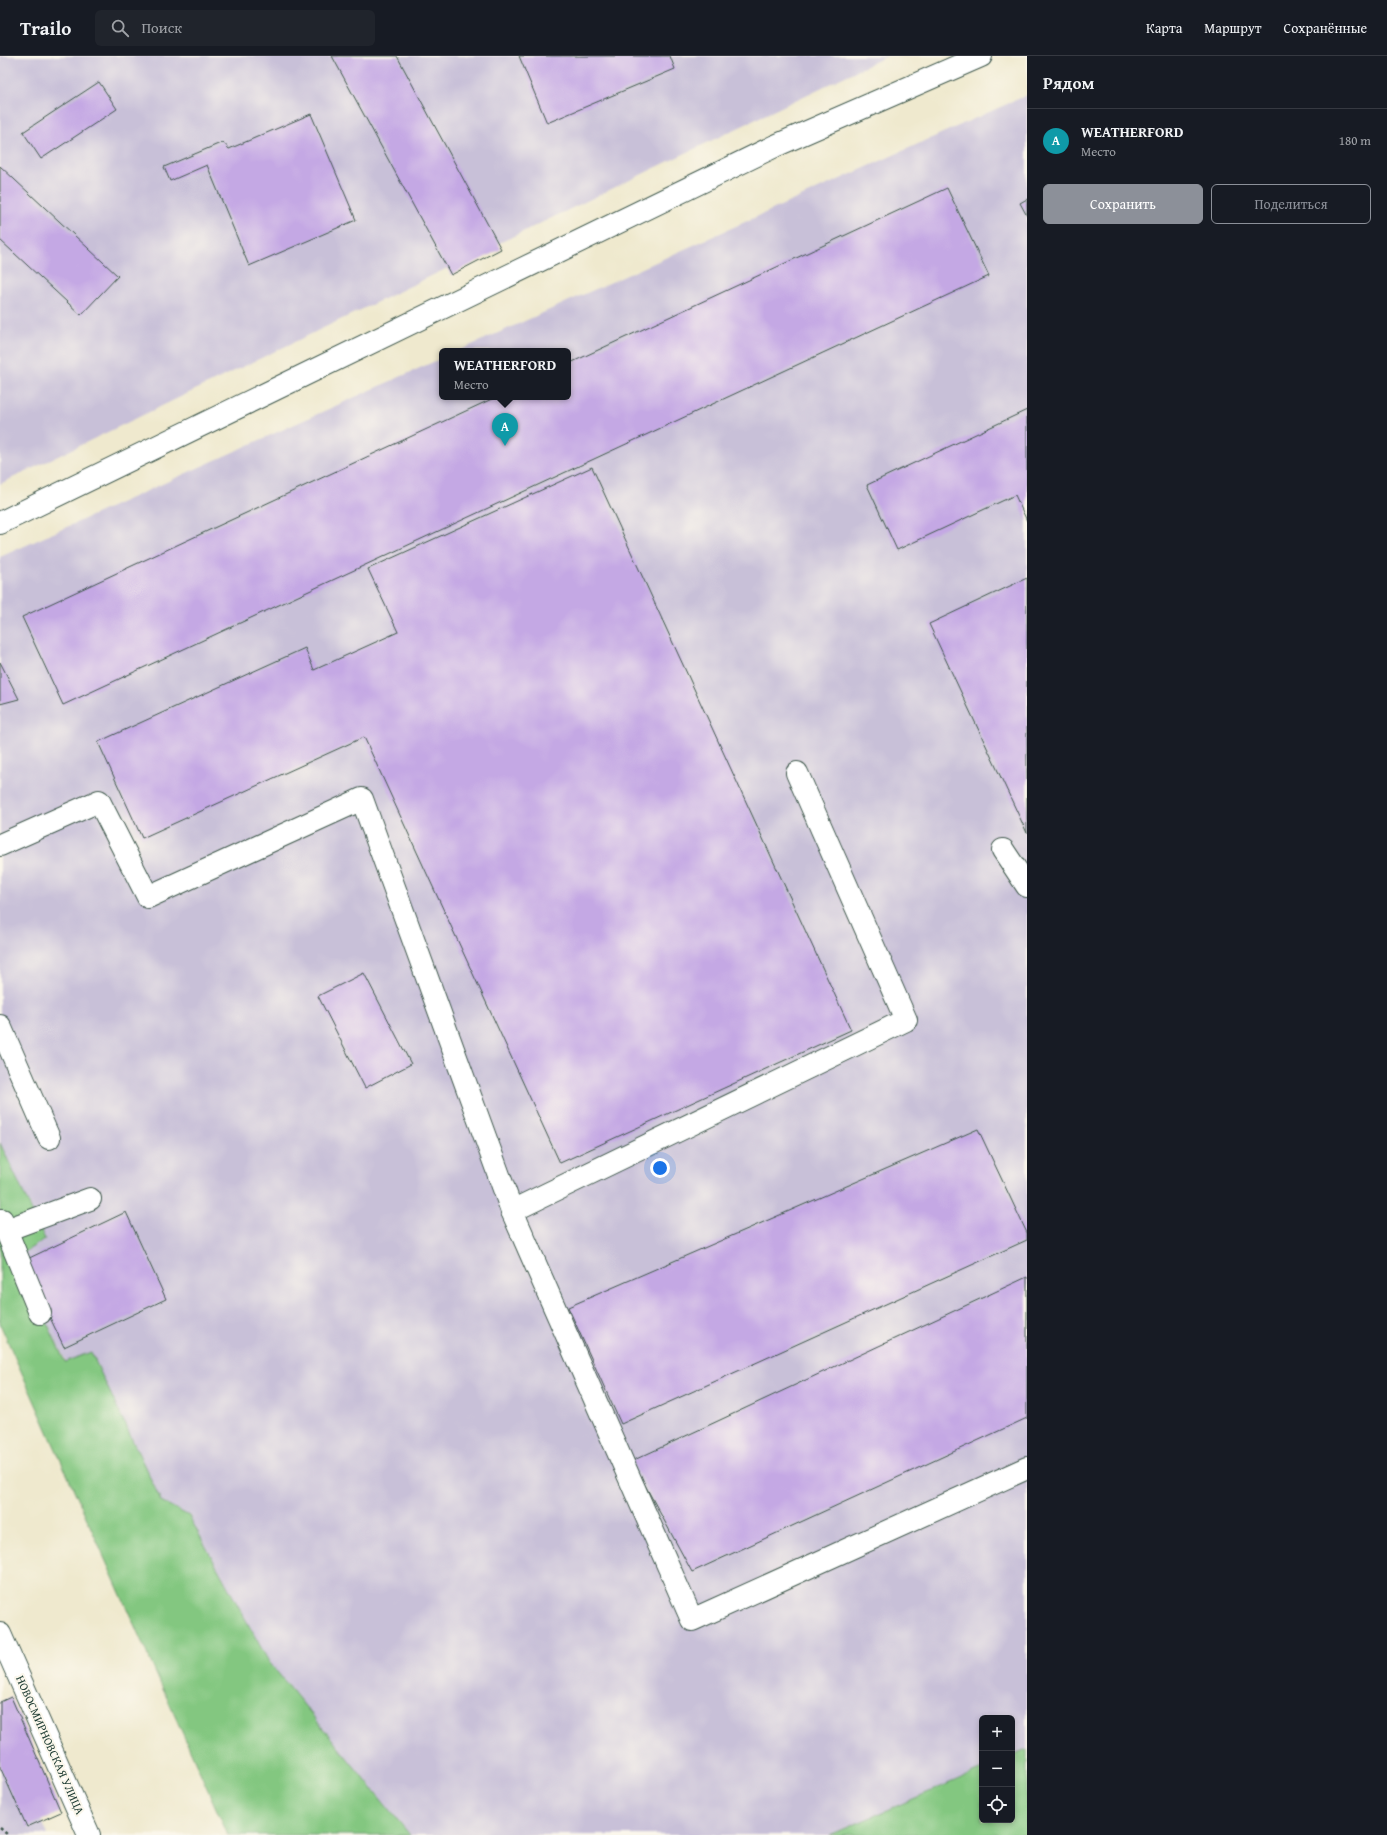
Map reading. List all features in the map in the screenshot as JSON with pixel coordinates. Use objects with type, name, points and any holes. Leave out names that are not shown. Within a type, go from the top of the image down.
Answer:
[{"type":"street","points":[[0,523],[775,146],[981,56]]},
{"type":"street","points":[[512,1211],[906,1020],[797,773]]},
{"type":"street","points":[[0,845],[99,801],[148,897],[362,799],[512,1211],[692,1620],[1027,1468]]},
{"type":"street","points":[[1003,850],[1027,886]]},
{"type":"street","points":[[0,1026],[49,1138]]},
{"type":"street","points":[[40,1313],[3,1225],[90,1198]]},
{"type":"street","name":"НОВОСМИРНОВСКАЯ УЛИЦА","points":[[0,1634],[90,1835]]},
{"type":"path","points":[[0,1828],[8,1835]]},
{"type":"shaded area","points":[[0,56],[887,56],[0,484]]},
{"type":"shaded area","points":[[1027,95],[1027,1750],[1015,1755],[1015,1715],[979,1715],[979,1770],[830,1835],[410,1835],[269,1662],[189,1516],[161,1502],[91,1352],[66,1362],[16,1257],[45,1239],[0,1143],[0,557],[439,359],[439,400],[571,400],[571,348],[465,348]]},
{"type":"shaded area","points":[[0,1722],[48,1835],[0,1835]]},
{"type":"green space","points":[[0,1143],[45,1239],[17,1257],[65,1362],[91,1352],[161,1501],[189,1516],[269,1662],[410,1835],[228,1835],[0,1324]]},
{"type":"green space","points":[[1027,1750],[1027,1835],[830,1835],[979,1770],[979,1823],[1015,1823],[1015,1755]]},
{"type":"building","points":[[332,56],[397,56],[501,249],[451,275]]},
{"type":"building","points":[[519,56],[670,56],[675,69],[547,123]]},
{"type":"building","points":[[99,82],[117,109],[41,159],[23,132]]},
{"type":"building","points":[[311,114],[356,220],[249,266],[207,165],[170,181],[164,167],[223,142],[229,149]]},
{"type":"building","points":[[0,166],[118,276],[81,315],[0,240]]},
{"type":"building","points":[[947,188],[989,276],[63,705],[22,617],[490,400],[571,400],[571,363]]},
{"type":"building","points":[[1027,199],[1027,216],[1020,203]]},
{"type":"building","points":[[1027,410],[1027,521],[1015,495],[897,550],[867,485]]},
{"type":"building","points":[[592,467],[851,1030],[560,1163],[364,737],[142,838],[98,742],[305,648],[314,670],[398,632],[368,569]]},
{"type":"building","points":[[1027,578],[1027,833],[929,624]]},
{"type":"building","points":[[0,662],[19,699],[0,704]]},
{"type":"building","points":[[364,973],[411,1064],[365,1088],[318,996]]},
{"type":"building","points":[[978,1129],[1027,1233],[1027,1240],[621,1424],[568,1307]]},
{"type":"building","points":[[126,1212],[166,1299],[64,1347],[23,1261]]},
{"type":"building","points":[[1027,1277],[1027,1418],[692,1572],[632,1461]]},
{"type":"building","points":[[11,1697],[61,1812],[27,1827],[0,1767],[0,1702]]},
{"type":"place","name":"WEATHERFORD","points":[[505,446]]}]
